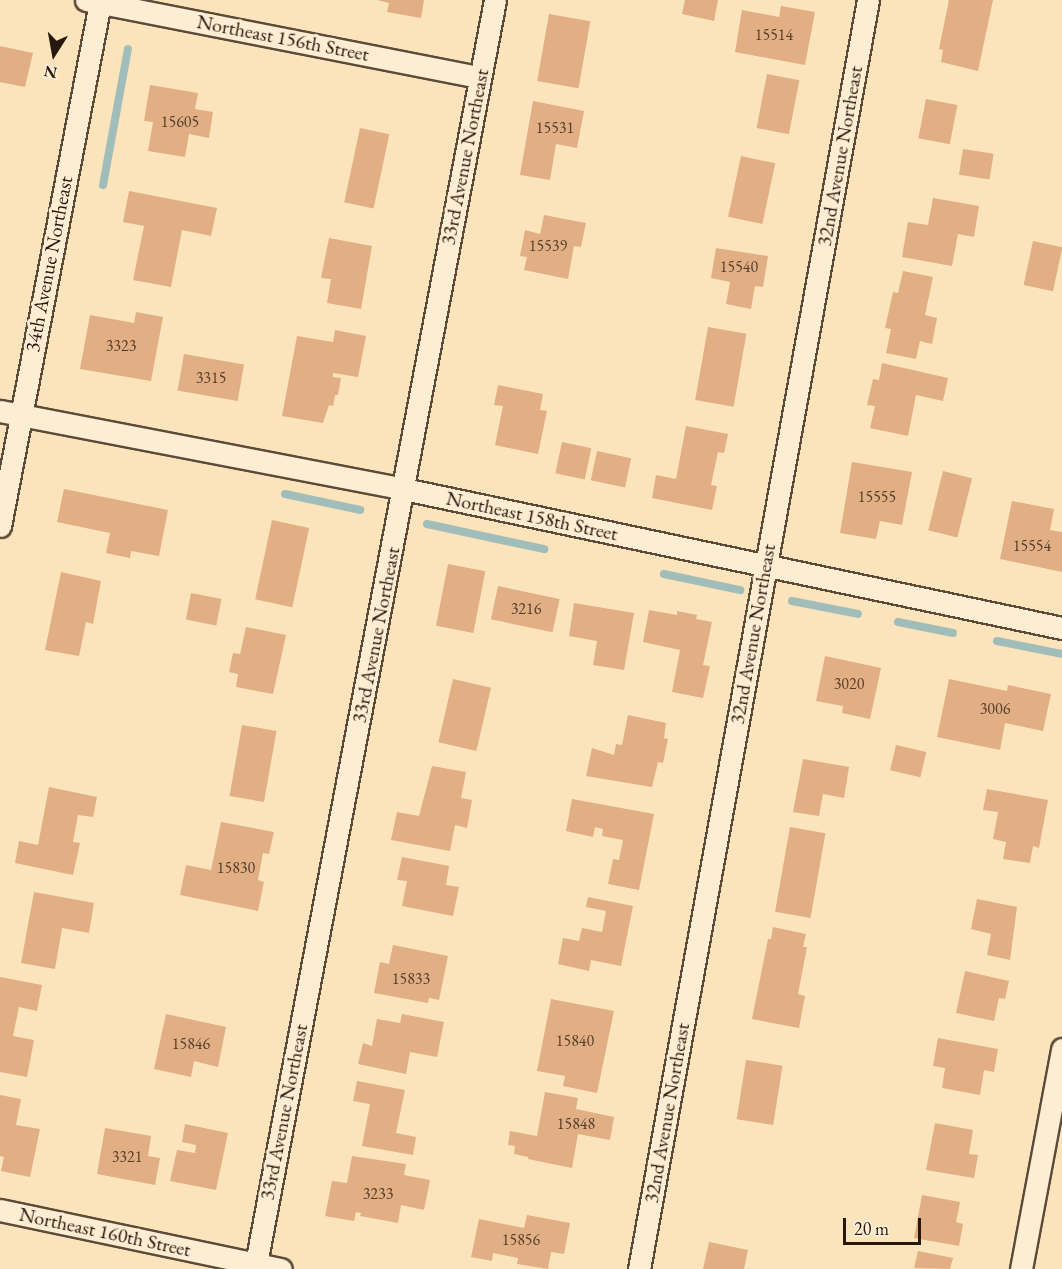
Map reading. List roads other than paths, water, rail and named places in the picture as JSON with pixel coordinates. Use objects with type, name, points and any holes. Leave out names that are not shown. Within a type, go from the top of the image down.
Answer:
[{"type":"street","name":"33rd Avenue Northeast","points":[[255,1266],[495,0]]},
{"type":"street","name":"32nd Avenue Northeast","points":[[639,1269],[868,0]]},
{"type":"street","name":"Northeast 156th Street","points":[[93,1],[480,77]]},
{"type":"street","name":"34th Avenue Northeast","points":[[0,526],[10,413],[93,1]]},
{"type":"street","name":"Northeast 158th Street","points":[[10,413],[404,489],[1062,628]]},
{"type":"street","points":[[1021,1269],[1062,1049]]},
{"type":"street","name":"Northeast 160th Street","points":[[0,1210],[255,1266],[280,1269]]},
{"type":"waterway","points":[[103,185],[128,49]]},
{"type":"waterway","points":[[285,494],[360,510]]},
{"type":"waterway","points":[[427,524],[544,549]]},
{"type":"waterway","points":[[664,574],[740,590]]},
{"type":"waterway","points":[[792,601],[858,614]]},
{"type":"waterway","points":[[898,622],[953,633]]},
{"type":"waterway","points":[[997,641],[1062,654]]}]
